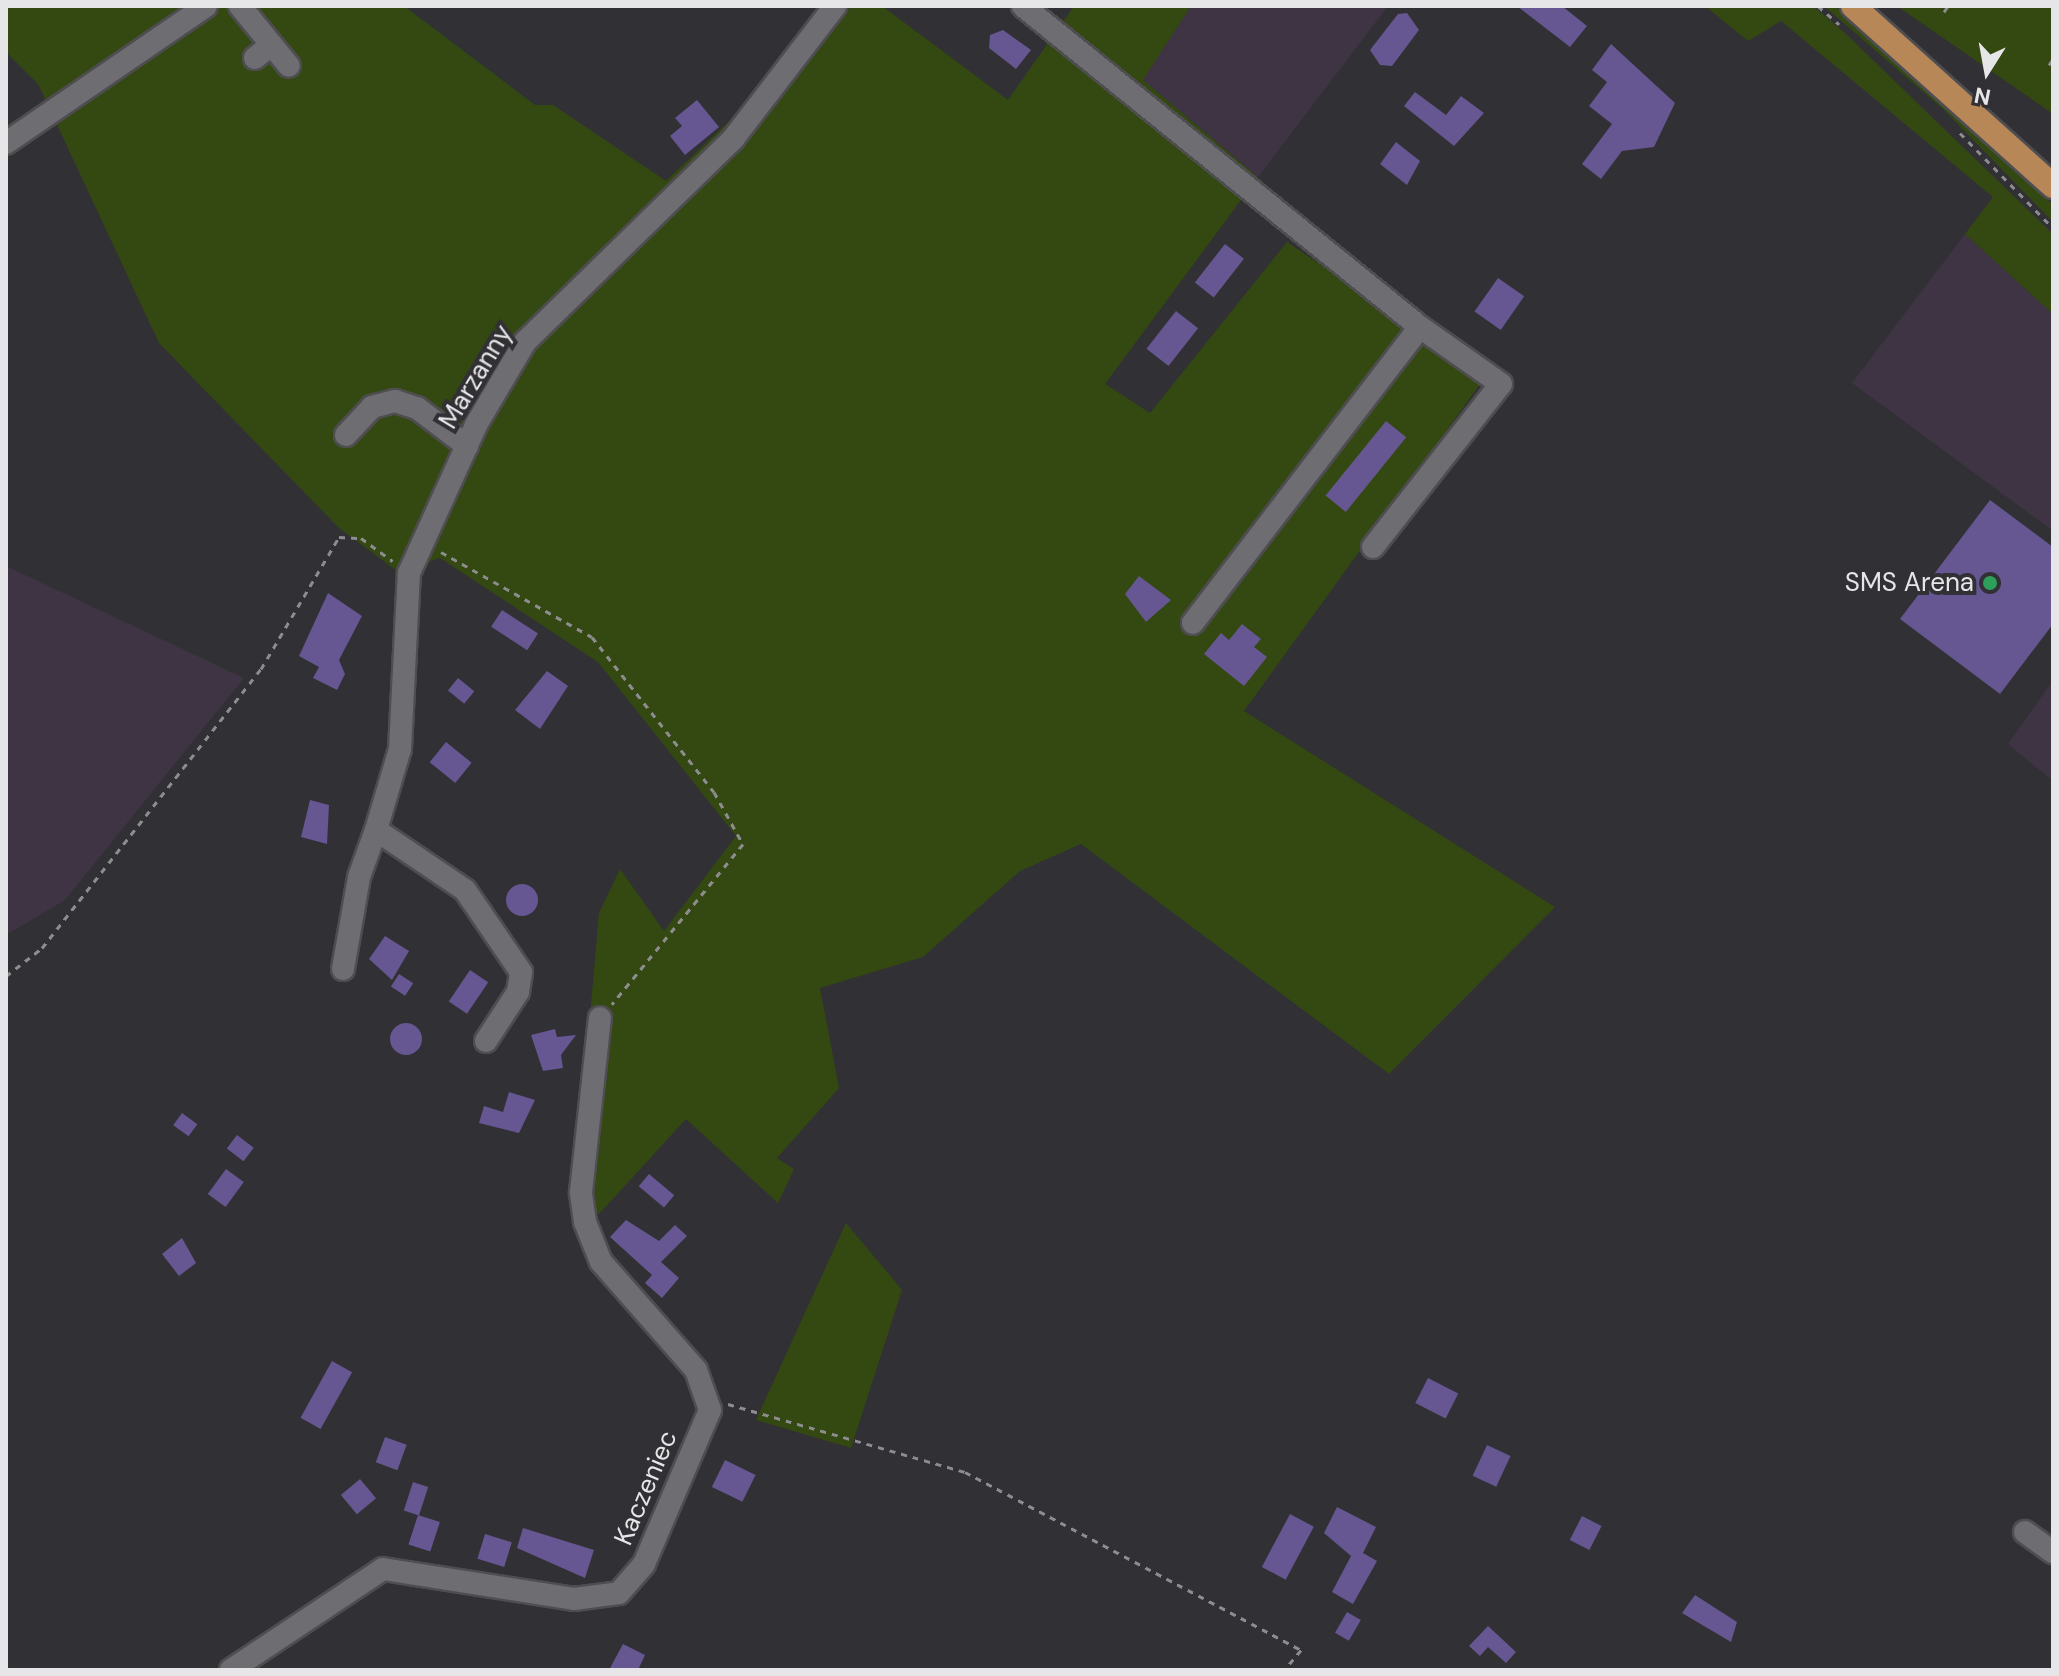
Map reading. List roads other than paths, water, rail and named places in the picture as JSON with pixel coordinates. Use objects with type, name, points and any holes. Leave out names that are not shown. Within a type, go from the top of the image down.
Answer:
[{"type":"main road","points":[[1853,6],[2053,186]]},
{"type":"street","points":[[6,143],[206,6]]},
{"type":"street","points":[[240,6],[263,51],[289,66]]},
{"type":"street","name":"Marzanny","points":[[343,969],[359,877],[400,749],[409,573],[467,446],[525,342],[733,139],[835,6]]},
{"type":"street","points":[[1023,6],[1420,327],[1501,384],[1373,547]]},
{"type":"street","points":[[1193,623],[1420,327]]},
{"type":"street","points":[[346,435],[372,407],[395,401],[417,408],[467,446]]},
{"type":"street","points":[[376,830],[465,890],[521,972],[518,992],[486,1041]]},
{"type":"street","name":"Kaczeniec","points":[[231,1670],[383,1569],[574,1599],[619,1593],[644,1564],[709,1399],[696,1370],[601,1262],[585,1222],[582,1177],[600,1018]]},
{"type":"street","points":[[2025,1532],[2053,1552]]},
{"type":"place","name":"SMS Arena","points":[[1990,583]]}]
